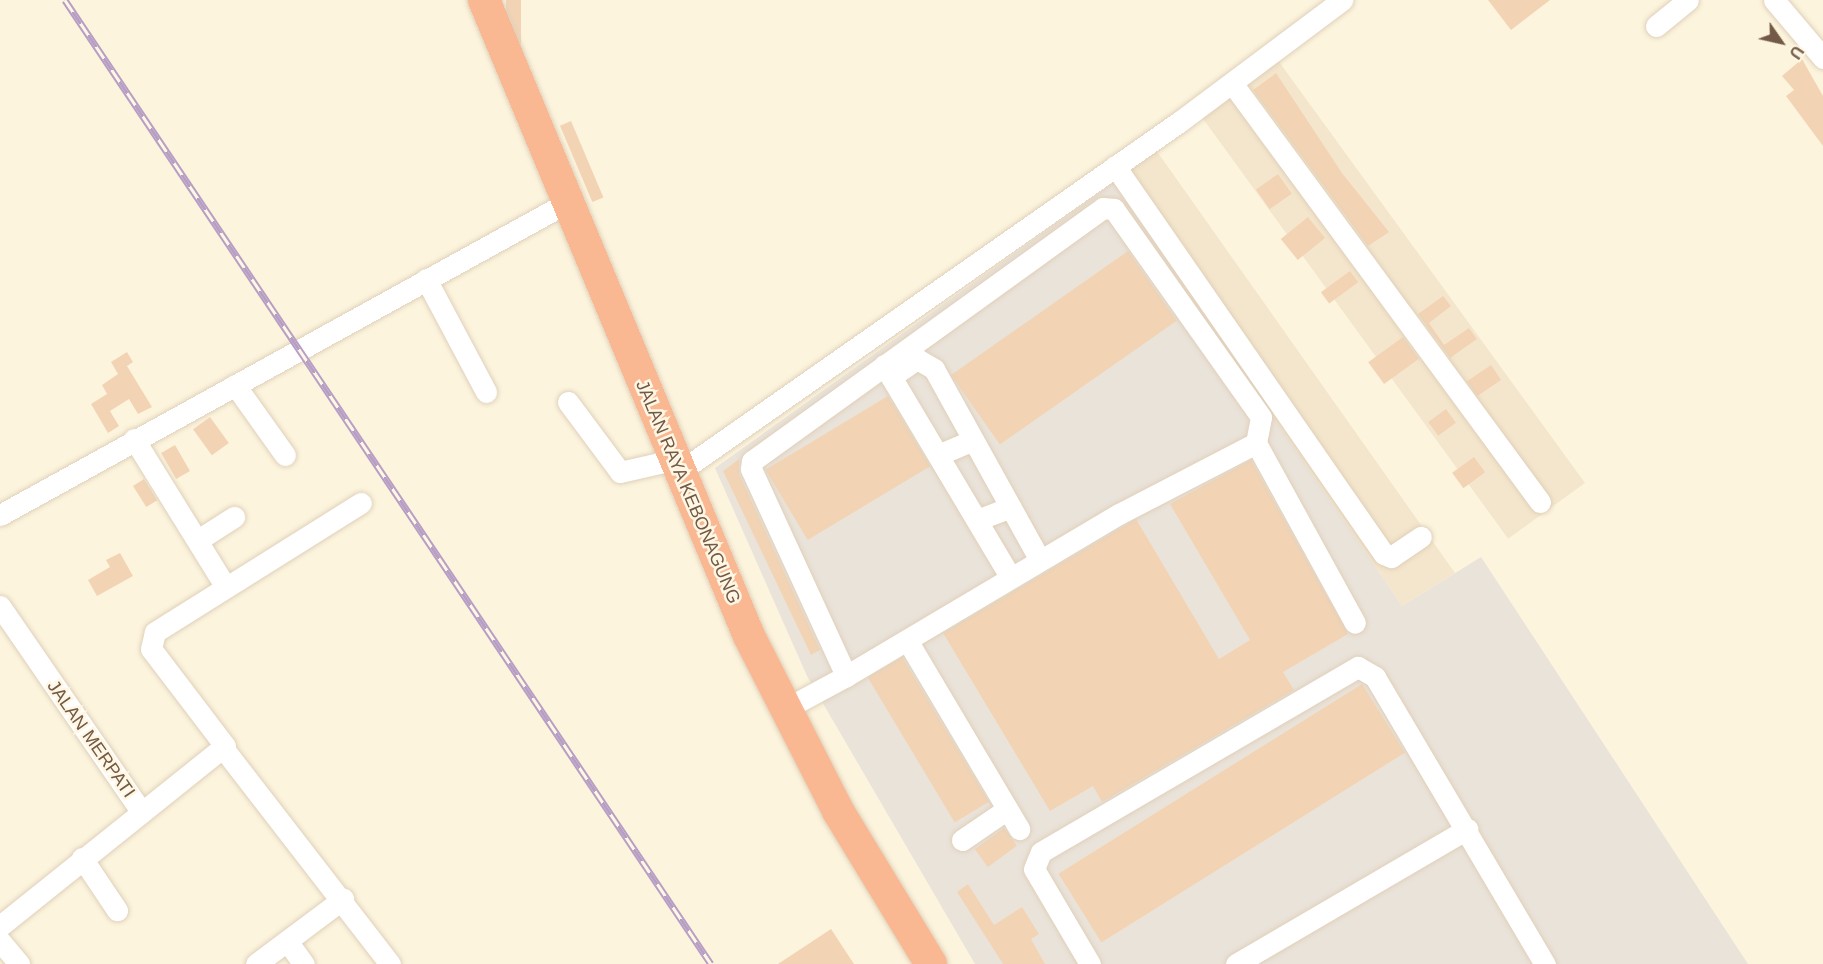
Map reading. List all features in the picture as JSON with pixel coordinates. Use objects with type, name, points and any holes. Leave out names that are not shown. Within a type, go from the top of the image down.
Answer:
[{"type":"highway","name":"JALAN RAYA KEBONAGUNG","points":[[484,0],[676,466],[785,709],[838,812],[931,964]]},
{"type":"street","points":[[1656,26],[1688,0]]},
{"type":"street","points":[[1774,0],[1823,58]]},
{"type":"street","points":[[568,402],[620,472],[676,466],[1115,166],[1232,83],[1331,3]]},
{"type":"street","points":[[1232,83],[1540,502]]},
{"type":"street","points":[[1115,166],[1384,554],[1391,557],[1421,537]]},
{"type":"street","points":[[0,514],[568,202]]},
{"type":"street","points":[[846,676],[750,469],[755,456],[887,370],[1108,207],[1261,417],[1256,443],[1355,623]]},
{"type":"street","points":[[426,279],[486,392]]},
{"type":"street","points":[[887,370],[917,359],[925,360],[1040,560]]},
{"type":"street","points":[[887,370],[1010,576]]},
{"type":"street","points":[[235,385],[285,455]]},
{"type":"street","points":[[134,439],[225,586]]},
{"type":"street","points":[[938,455],[973,440]]},
{"type":"street","points":[[785,709],[907,640],[1010,576],[1256,443]]},
{"type":"street","points":[[362,503],[225,586],[151,639],[151,649],[210,723],[223,748],[343,899],[390,964]]},
{"type":"street","points":[[977,520],[1011,507]]},
{"type":"street","points":[[198,540],[234,517]]},
{"type":"street","name":"JALAN MERPATI","points":[[0,606],[140,810],[0,926]]},
{"type":"street","points":[[907,640],[1019,829]]},
{"type":"street","points":[[1090,964],[1034,869],[1041,852],[1358,667],[1375,677],[1545,964]]},
{"type":"street","points":[[140,810],[223,748]]},
{"type":"street","points":[[962,840],[1006,810]]},
{"type":"street","points":[[1236,964],[1467,830]]},
{"type":"street","points":[[82,858],[117,910]]},
{"type":"street","points":[[256,964],[343,899]]},
{"type":"street","points":[[0,941],[19,964]]},
{"type":"street","points":[[287,941],[304,964]]},
{"type":"shaded area","points":[[1277,59],[1585,483],[1508,539],[1200,115]]},
{"type":"shaded area","points":[[1156,150],[1455,573],[1402,606],[1114,182]]},
{"type":"shaded area","points":[[1114,182],[1402,606],[1481,557],[1748,964],[975,964],[807,676],[715,468]]},
{"type":"building","points":[[506,0],[521,0],[521,84],[506,84]]},
{"type":"building","points":[[1488,0],[1550,0],[1511,30]]},
{"type":"building","points":[[1802,59],[1823,96],[1823,146],[1786,96],[1794,90],[1782,76]]},
{"type":"building","points":[[1276,73],[1342,173],[1389,232],[1368,246],[1253,90]]},
{"type":"building","points":[[571,121],[603,197],[592,202],[560,126]]},
{"type":"building","points":[[1278,174],[1292,194],[1270,209],[1256,189]]},
{"type":"building","points":[[1308,217],[1325,238],[1298,260],[1281,239]]},
{"type":"building","points":[[1128,251],[1177,321],[1000,445],[951,375]]},
{"type":"building","points":[[1350,271],[1358,282],[1329,303],[1321,292]]},
{"type":"building","points":[[1443,296],[1451,306],[1429,323],[1444,345],[1469,328],[1477,339],[1450,358],[1418,314]]},
{"type":"building","points":[[1403,337],[1419,359],[1384,384],[1368,362]]},
{"type":"building","points":[[127,352],[133,362],[127,366],[152,407],[138,414],[129,399],[110,411],[119,426],[108,433],[91,404],[107,394],[102,385],[118,374],[111,362]]},
{"type":"building","points":[[1491,365],[1501,380],[1477,396],[1467,381]]},
{"type":"building","points":[[888,396],[930,466],[808,540],[765,470]]},
{"type":"building","points":[[1446,409],[1456,423],[1438,436],[1428,422]]},
{"type":"building","points":[[210,417],[229,443],[212,455],[193,429]]},
{"type":"building","points":[[175,445],[190,471],[176,479],[161,453]]},
{"type":"building","points":[[1474,457],[1485,472],[1463,488],[1452,473]]},
{"type":"building","points":[[739,459],[739,474],[820,650],[811,655],[723,471]]},
{"type":"building","points":[[1251,460],[1348,634],[1283,672],[1294,690],[1102,802],[1093,786],[1050,811],[943,633],[1136,519],[1219,659],[1250,640],[1170,504]]},
{"type":"building","points":[[144,479],[157,500],[146,507],[133,486]]},
{"type":"building","points":[[120,553],[133,576],[97,596],[88,580],[110,567],[106,560]]},
{"type":"building","points":[[902,657],[989,802],[955,822],[868,678]]},
{"type":"building","points":[[1362,684],[1405,753],[1101,942],[1058,874]]},
{"type":"building","points":[[1004,828],[1017,846],[988,867],[975,849]]},
{"type":"building","points":[[968,884],[994,925],[1022,907],[1039,934],[1031,939],[1045,964],[1003,964],[957,892]]},
{"type":"building","points":[[831,929],[854,964],[778,964]]},
{"type":"railway","points":[[65,0],[711,964]]}]
